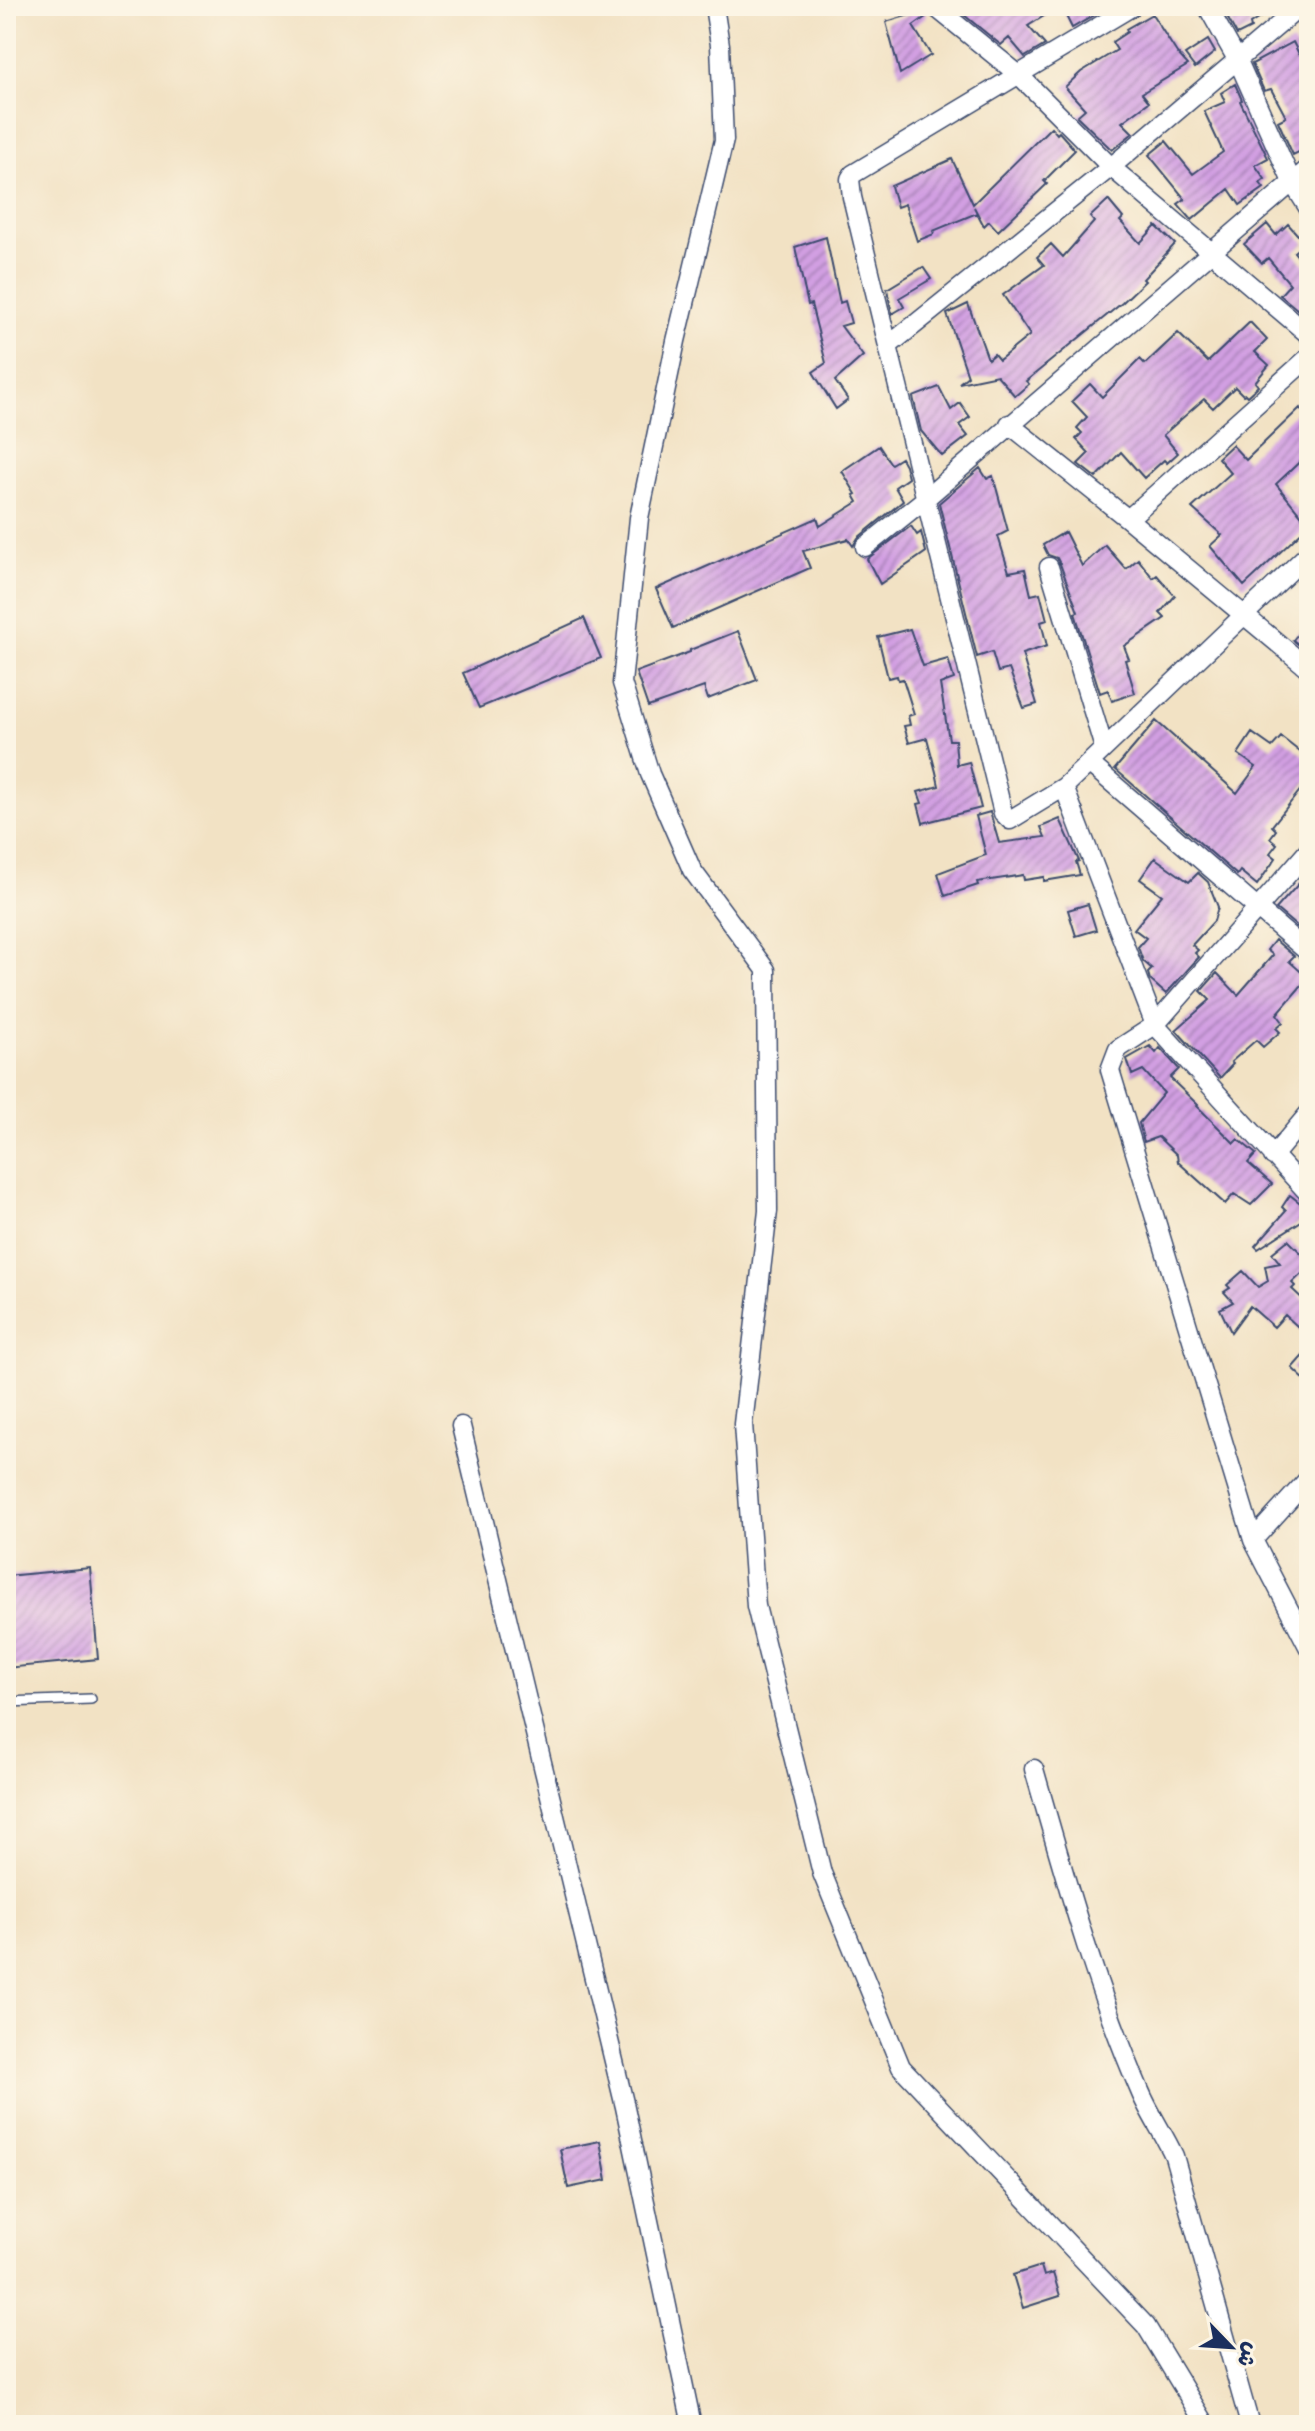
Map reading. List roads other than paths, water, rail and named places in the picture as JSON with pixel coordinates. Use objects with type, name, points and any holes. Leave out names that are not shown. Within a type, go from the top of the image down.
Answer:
[{"type":"street","points":[[714,6],[720,45],[724,140],[676,341],[639,518],[622,683],[650,774],[692,870],[766,970],[768,1211],[743,1424],[756,1606],[822,1873],[901,2067],[1146,2326],[1206,2425]]},
{"type":"street","points":[[934,6],[1019,75],[1111,167],[1309,335]]},
{"type":"street","points":[[1133,6],[860,169],[850,179],[1003,813],[1010,820],[1014,819],[1064,787],[1309,553]]},
{"type":"street","points":[[1207,6],[1238,61],[1292,182],[1309,209]]},
{"type":"street","points":[[888,346],[1111,167],[1301,6]]},
{"type":"street","points":[[865,547],[925,499],[1309,168]]},
{"type":"street","points":[[1128,519],[1309,357]]},
{"type":"street","points":[[1009,424],[1309,669]]},
{"type":"street","points":[[1049,567],[1104,748]]},
{"type":"street","points":[[1089,763],[1309,953]]},
{"type":"street","points":[[1064,787],[1155,1025],[1309,1194]]},
{"type":"street","points":[[1309,850],[1155,1025],[1118,1049],[1110,1070],[1253,1540],[1309,1648]]},
{"type":"street","points":[[1273,1156],[1309,1113]]},
{"type":"street","points":[[461,1426],[625,2107],[692,2425]]},
{"type":"street","points":[[1253,1540],[1309,1478]]},
{"type":"street","points":[[1034,1769],[1113,2023],[1141,2094],[1174,2156],[1250,2425]]},
{"type":"lane","points":[[6,1702],[91,1699]]}]
